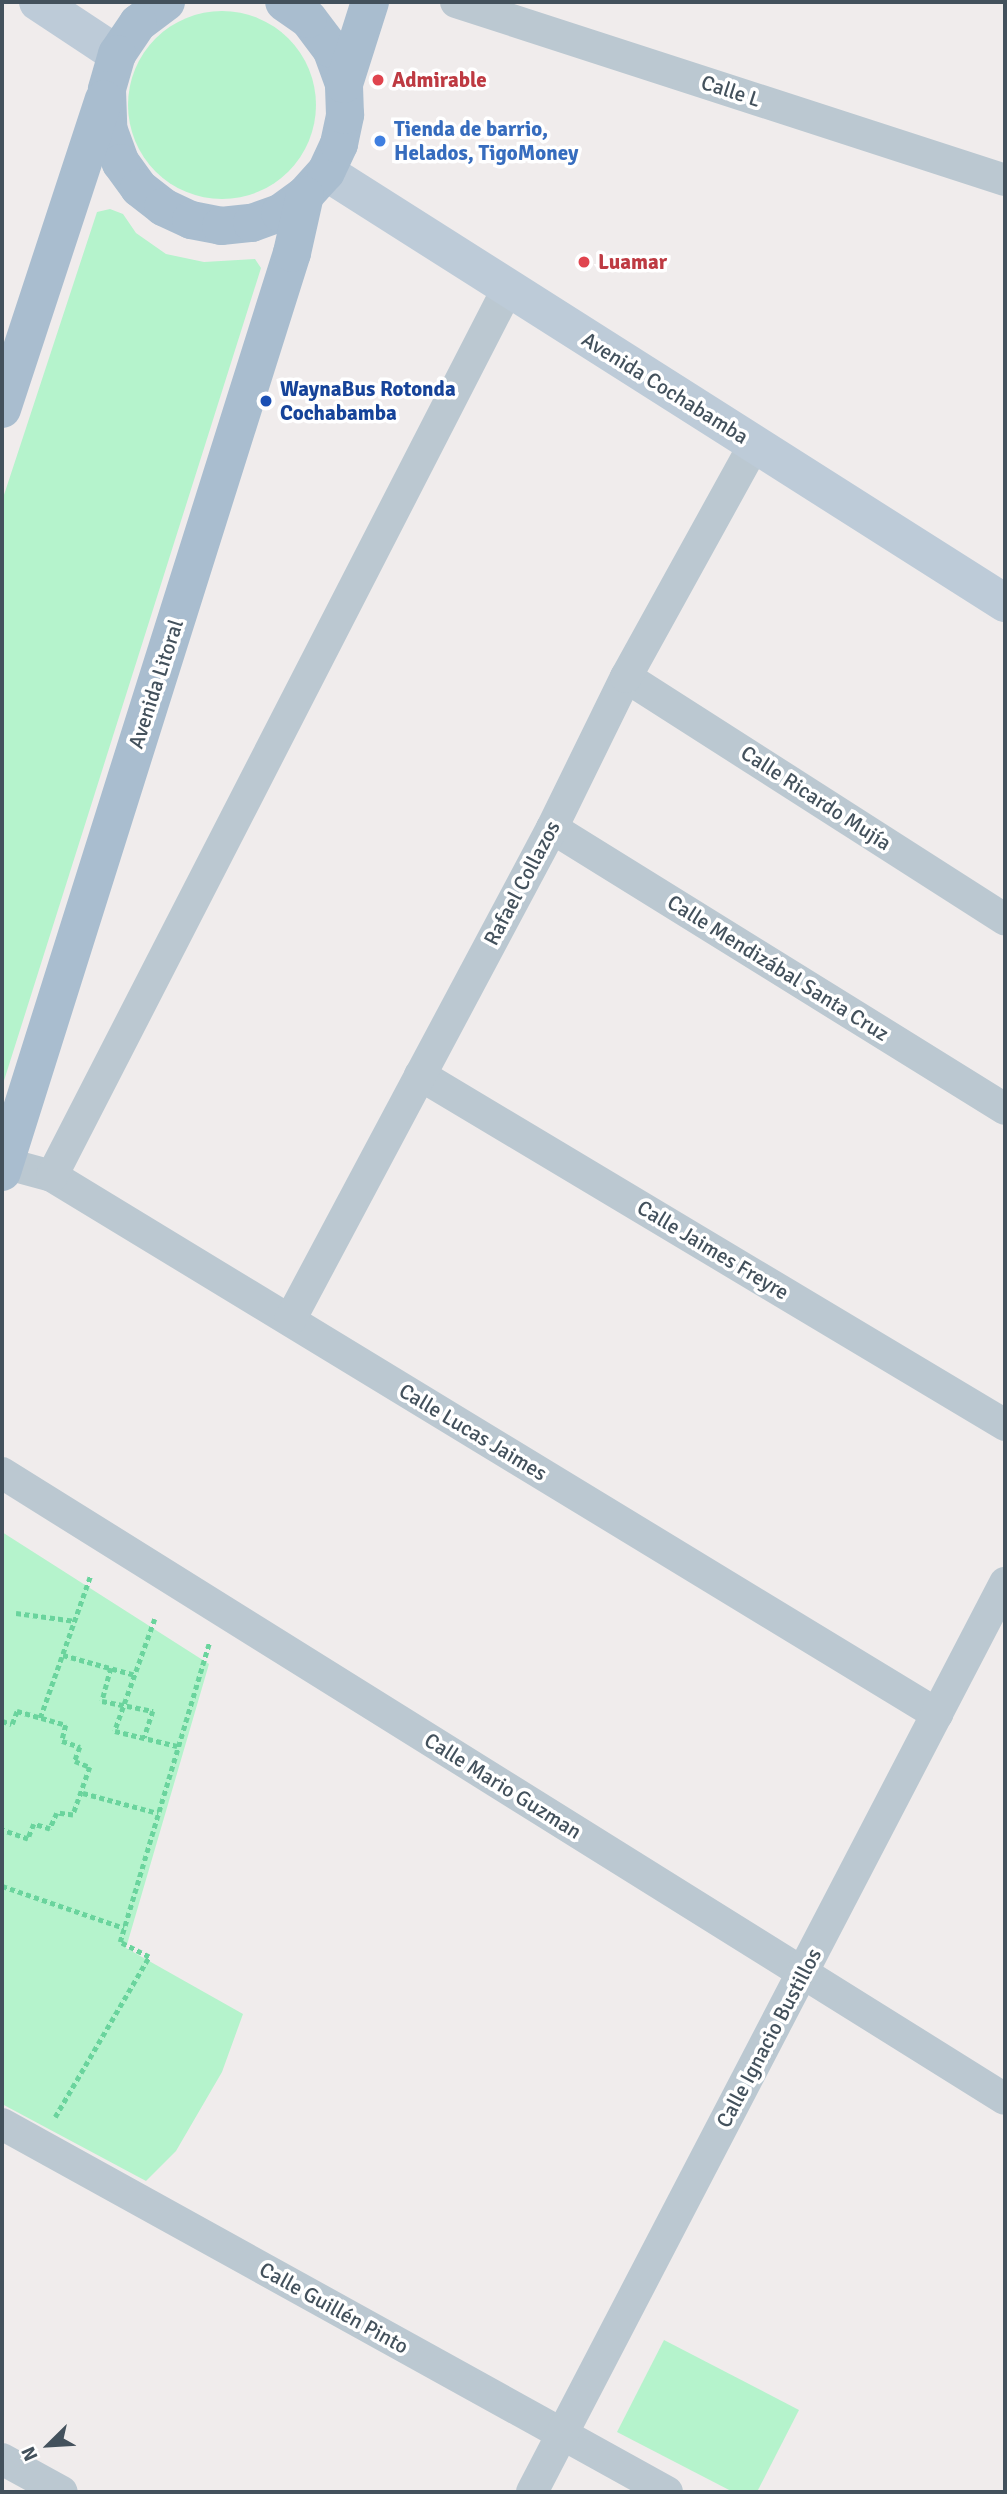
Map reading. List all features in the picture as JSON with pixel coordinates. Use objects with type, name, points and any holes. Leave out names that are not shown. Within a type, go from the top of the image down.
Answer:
[{"type":"main road","points":[[38,2],[117,54]]},
{"type":"main road","points":[[284,2],[308,19],[331,49],[344,84]]},
{"type":"main road","points":[[344,84],[370,2]]},
{"type":"main road","points":[[2,409],[117,54],[150,9]]},
{"type":"main road","name":"Avenida Litoral","points":[[3,1167],[292,253],[315,184],[339,144],[345,115],[344,84]]},
{"type":"main road","points":[[107,90],[108,128],[121,163],[139,188],[163,207],[191,220],[221,226],[271,216],[315,184]]},
{"type":"main road","name":"Avenida Cochabamba","points":[[315,184],[508,288],[1005,603]]},
{"type":"street","name":"Calle L","points":[[456,2],[1005,180]]},
{"type":"street","points":[[52,1176],[508,288]]},
{"type":"street","name":"Rafael Collazos","points":[[289,1320],[552,828],[626,677],[754,445]]},
{"type":"street","name":"Calle Ricardo Mujía","points":[[626,677],[1005,919]]},
{"type":"street","name":"Calle Mendizábal Santa Cruz","points":[[552,828],[1005,1109]]},
{"type":"street","name":"Calle Jaimes Freyre","points":[[420,1075],[1005,1425]]},
{"type":"street","name":"Calle Lucas Jaimes","points":[[3,1167],[52,1176],[937,1714]]},
{"type":"street","name":"Calle Mario Guzman","points":[[2,1474],[1005,2099]]},
{"type":"street","name":"Calle Ignacio Bustillos","points":[[532,2492],[1005,1583]]},
{"type":"street","name":"Calle Guillén Pinto","points":[[2,2124],[667,2492]]},
{"type":"street","points":[[2,2459],[62,2492]]},
{"type":"path","points":[[40,1718],[90,1577]]},
{"type":"path","points":[[16,1613],[75,1620]]},
{"type":"path","points":[[155,1619],[115,1731],[177,1746]]},
{"type":"path","points":[[59,2108],[149,1956],[120,1942],[205,1651]]},
{"type":"path","points":[[63,1655],[135,1675]]},
{"type":"path","points":[[111,1668],[102,1701],[153,1711],[145,1738]]},
{"type":"path","points":[[2,1721],[12,1724],[17,1711],[66,1725],[62,1741],[80,1747],[75,1761],[90,1767],[73,1815],[57,1813],[50,1829],[34,1824],[28,1839],[2,1830]]},
{"type":"path","points":[[83,1793],[158,1813]]},
{"type":"path","points":[[2,1885],[124,1928]]},
{"type":"green space","points":[[222,11],[258,18],[289,38],[309,69],[316,105],[309,141],[289,172],[258,192],[222,199],[186,192],[155,172],[135,141],[128,105],[135,69],[155,38],[186,18]]},
{"type":"green space","points":[[110,209],[123,214],[136,233],[166,254],[204,262],[255,259],[261,268],[2,1087],[2,501],[97,212]]},
{"type":"green space","points":[[2,1532],[209,1664],[126,1948],[243,2014],[222,2072],[176,2151],[146,2181],[2,2104]]},
{"type":"green space","points":[[664,2340],[799,2410],[757,2492],[733,2492],[617,2432]]},
{"type":"place","name":"Admirable","points":[[378,80]]},
{"type":"place","name":"Tienda de barrio, Helados, TigoMoney","points":[[380,141]]},
{"type":"place","name":"Luamar","points":[[584,262]]},
{"type":"place","name":"WaynaBus Rotonda Cochabamba","points":[[266,401]]}]
